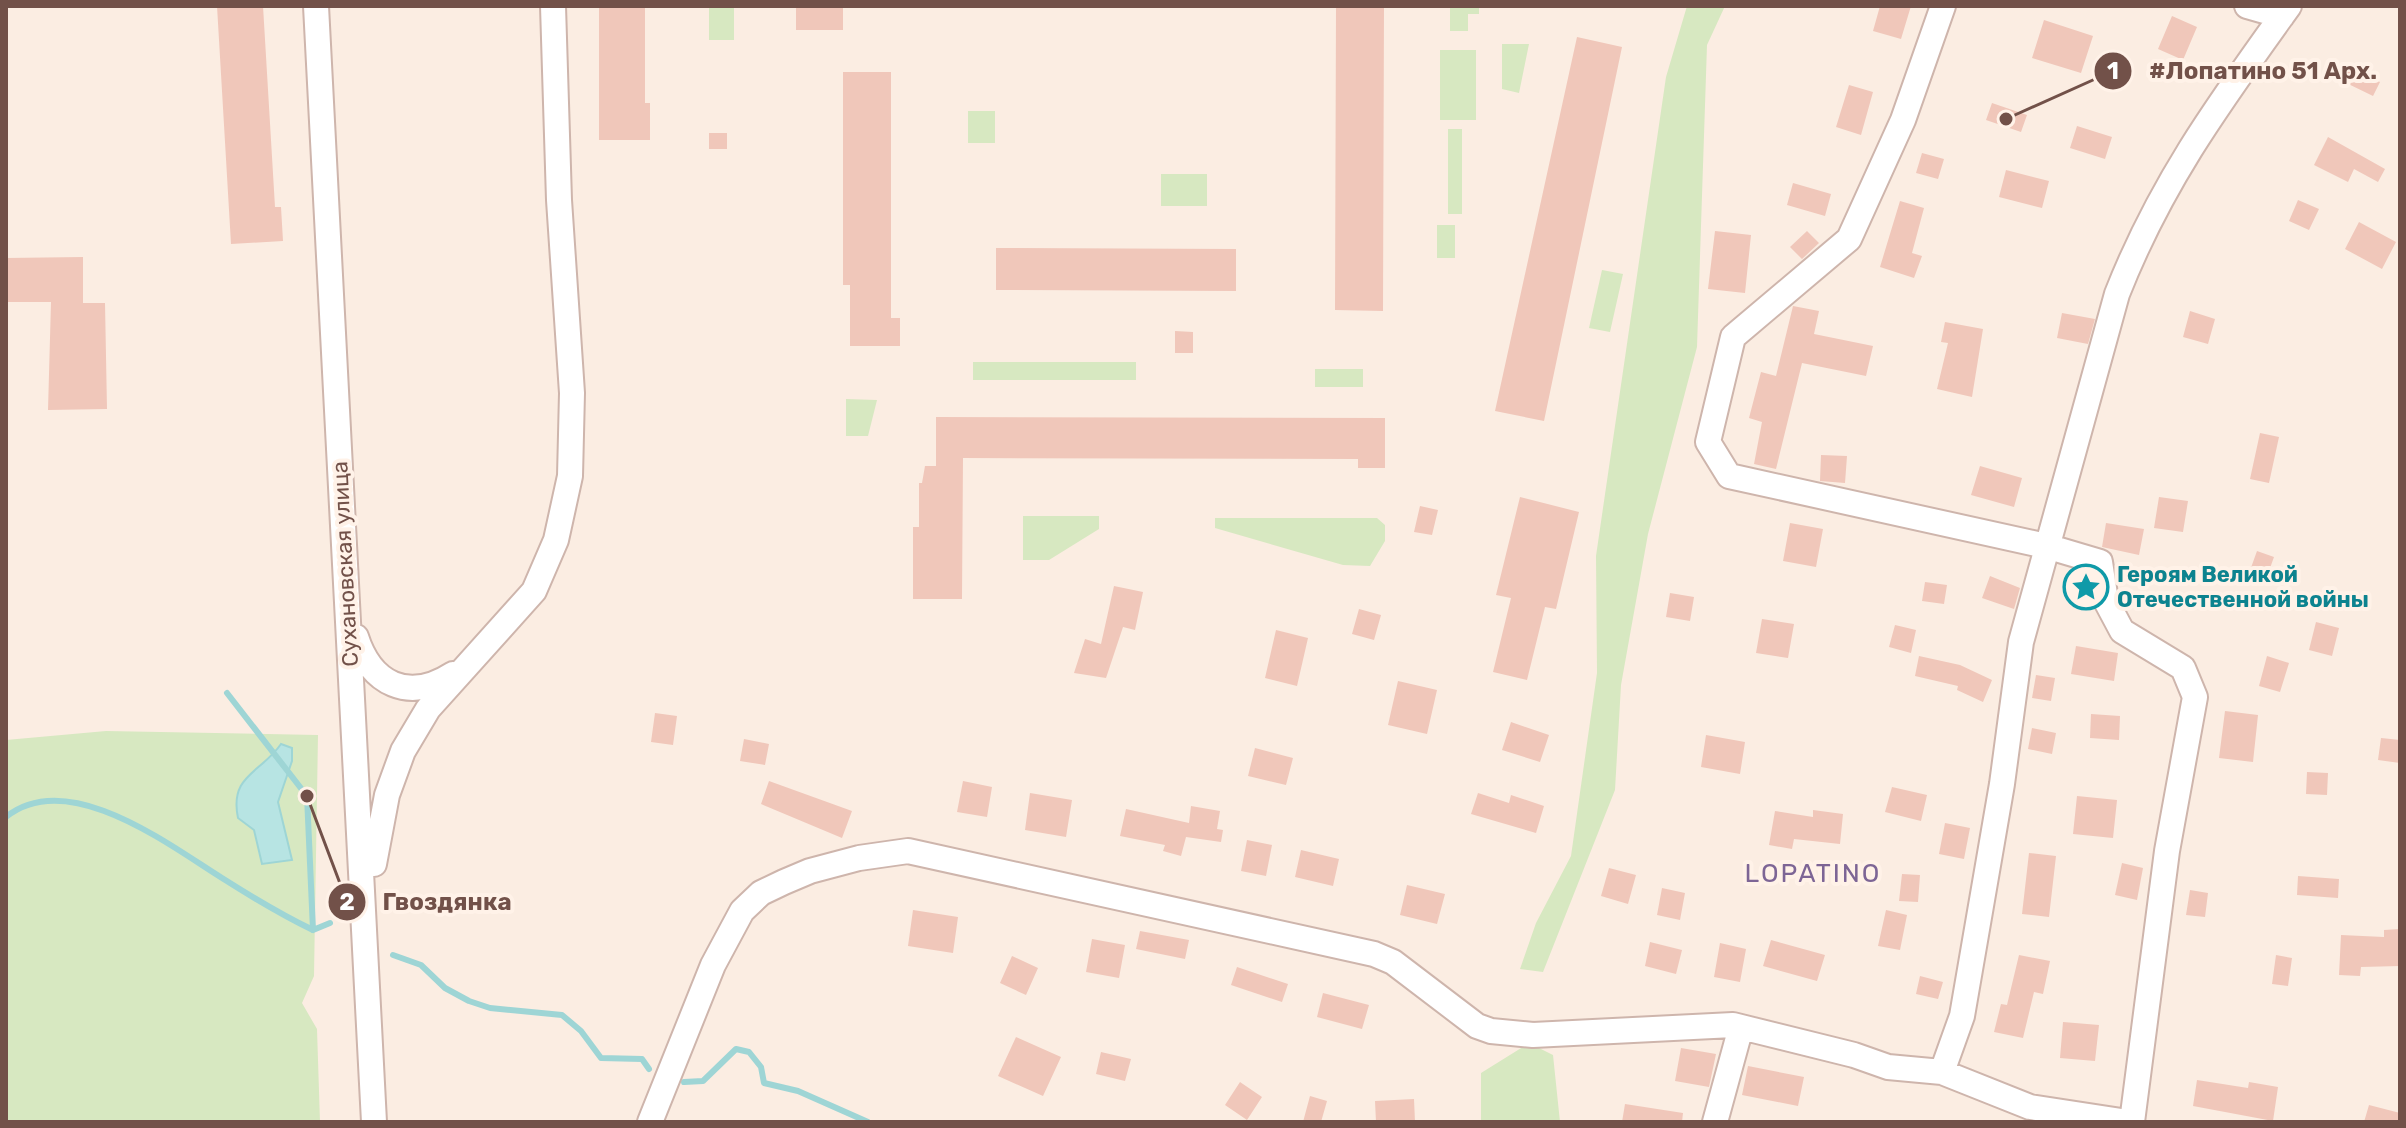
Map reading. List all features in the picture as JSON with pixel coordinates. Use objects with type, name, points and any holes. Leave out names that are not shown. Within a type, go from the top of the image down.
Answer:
[{"type":"street","name":"Сухановская улица","points":[[316,6],[374,1122]]},
{"type":"street","points":[[365,937],[376,839],[403,751],[428,709],[534,591],[556,540],[570,476],[572,393],[559,200],[553,6]]},
{"type":"street","points":[[650,1122],[713,965],[742,911],[761,893],[810,871],[889,852],[908,851],[1374,954],[1393,962],[1477,1026],[1491,1031],[1546,1034],[1715,1024],[1741,1027],[1854,1055],[1888,1067],[1942,1072],[2030,1107],[2130,1122],[2167,851],[2195,697],[2183,668],[2122,631],[2106,601],[2100,562],[2046,546],[1729,476],[1708,442],[1733,337],[1849,239],[1903,120],[1943,6]]},
{"type":"street","points":[[2247,6],[2286,11]]},
{"type":"street","points":[[1942,1072],[1962,1016],[2002,784],[2021,642],[2046,546],[2080,439],[2117,294],[2138,242],[2184,157],[2236,76],[2286,11]]},
{"type":"street","points":[[347,612],[364,661],[387,682],[417,689],[438,683],[471,661]]},
{"type":"street","points":[[1715,1122],[1741,1027]]},
{"type":"green space","points":[[709,6],[734,6],[734,40],[709,40]]},
{"type":"green space","points":[[1450,6],[1479,6],[1479,14],[1468,14],[1468,31],[1450,31]]},
{"type":"green space","points":[[1687,6],[1725,6],[1707,45],[1697,347],[1648,534],[1621,685],[1615,790],[1543,972],[1520,969],[1536,923],[1571,856],[1597,673],[1596,556],[1666,77]]},
{"type":"green space","points":[[1502,44],[1529,44],[1519,93],[1502,89]]},
{"type":"green space","points":[[1440,50],[1476,50],[1476,120],[1440,120]]},
{"type":"green space","points":[[968,111],[995,111],[995,143],[968,143]]},
{"type":"green space","points":[[1448,129],[1462,129],[1462,214],[1448,214]]},
{"type":"green space","points":[[1161,174],[1207,174],[1207,206],[1161,206]]},
{"type":"green space","points":[[1437,225],[1455,225],[1455,258],[1437,258]]},
{"type":"green space","points":[[1602,270],[1623,274],[1610,332],[1589,328]]},
{"type":"green space","points":[[973,362],[1136,362],[1136,380],[973,380]]},
{"type":"green space","points":[[1315,369],[1363,369],[1363,387],[1315,387]]},
{"type":"green space","points":[[846,399],[877,400],[868,436],[846,436]]},
{"type":"green space","points":[[1023,516],[1099,516],[1099,529],[1049,560],[1023,560]]},
{"type":"green space","points":[[1215,518],[1377,518],[1385,525],[1385,541],[1370,566],[1343,565],[1215,528]]},
{"type":"green space","points":[[106,731],[318,735],[314,976],[302,1003],[317,1029],[320,1122],[6,1122],[6,740]]},
{"type":"green space","points":[[1529,1043],[1553,1055],[1560,1122],[1481,1122],[1481,1073]]},
{"type":"water","points":[[281,744],[292,748],[292,761],[278,802],[292,860],[262,864],[254,830],[238,818],[236,804],[242,783]]},
{"type":"building","points":[[217,6],[263,6],[275,207],[281,207],[283,241],[231,244]]},
{"type":"building","points":[[599,6],[645,6],[645,103],[650,103],[650,140],[599,140]]},
{"type":"building","points":[[796,6],[843,6],[843,30],[796,30]]},
{"type":"building","points":[[1336,6],[1384,6],[1383,311],[1335,310]]},
{"type":"building","points":[[1880,6],[1911,6],[1901,39],[1873,31]]},
{"type":"building","points":[[2172,16],[2197,27],[2183,60],[2158,49]]},
{"type":"building","points":[[2044,20],[2093,36],[2081,73],[2032,58]]},
{"type":"building","points":[[1577,37],[1622,47],[1544,421],[1495,411]]},
{"type":"building","points":[[2340,63],[2380,82],[2373,96],[2334,77]]},
{"type":"building","points":[[843,72],[891,72],[891,318],[900,318],[900,346],[850,346],[850,285],[843,285]]},
{"type":"building","points":[[1849,85],[1873,92],[1861,135],[1836,127]]},
{"type":"building","points":[[1992,103],[2027,115],[2021,132],[1986,120]]},
{"type":"building","points":[[2077,126],[2112,137],[2105,159],[2070,148]]},
{"type":"building","points":[[709,133],[727,133],[727,149],[709,149]]},
{"type":"building","points":[[2328,137],[2385,169],[2378,182],[2354,169],[2348,182],[2314,165]]},
{"type":"building","points":[[1922,153],[1944,159],[1938,179],[1916,173]]},
{"type":"building","points":[[2006,170],[2049,181],[2042,208],[1999,197]]},
{"type":"building","points":[[1793,183],[1831,194],[1825,216],[1787,205]]},
{"type":"building","points":[[2298,200],[2319,209],[2309,230],[2289,221]]},
{"type":"building","points":[[1900,201],[1924,208],[1912,253],[1922,256],[1914,278],[1880,267]]},
{"type":"building","points":[[2359,222],[2396,242],[2382,269],[2345,249]]},
{"type":"building","points":[[1715,231],[1751,235],[1745,293],[1708,289]]},
{"type":"building","points":[[1807,231],[1819,243],[1802,259],[1790,247]]},
{"type":"building","points":[[996,248],[1236,249],[1236,291],[996,290]]},
{"type":"building","points":[[83,257],[83,303],[105,303],[107,409],[48,410],[51,302],[6,302],[6,258]]},
{"type":"building","points":[[1793,306],[1819,311],[1814,334],[1873,346],[1866,376],[1802,363],[1776,469],[1754,464],[1762,422],[1749,418],[1761,372],[1776,376]]},
{"type":"building","points":[[2190,311],[2215,319],[2208,344],[2183,337]]},
{"type":"building","points":[[2062,313],[2095,319],[2088,344],[2057,338]]},
{"type":"building","points":[[1945,322],[1983,329],[1972,397],[1937,389],[1948,343],[1941,342]]},
{"type":"building","points":[[1175,331],[1193,332],[1193,353],[1175,353]]},
{"type":"building","points":[[936,417],[1385,418],[1385,468],[1358,468],[1358,459],[963,458],[962,599],[913,599],[913,527],[919,527],[919,483],[922,483],[925,466],[936,466]]},
{"type":"building","points":[[2260,433],[2279,437],[2269,483],[2250,479]]},
{"type":"building","points":[[1821,455],[1847,456],[1845,483],[1820,481]]},
{"type":"building","points":[[1980,466],[2022,478],[2014,507],[1971,495]]},
{"type":"building","points":[[1520,497],[1579,512],[1556,609],[1545,607],[1527,680],[1493,672],[1511,598],[1496,595]]},
{"type":"building","points":[[2159,497],[2188,501],[2183,532],[2154,528]]},
{"type":"building","points":[[1420,506],[1438,510],[1432,535],[1414,532]]},
{"type":"building","points":[[1790,523],[1823,529],[1816,567],[1783,561]]},
{"type":"building","points":[[2106,523],[2144,529],[2139,555],[2102,547]]},
{"type":"building","points":[[2257,551],[2274,557],[2265,582],[2248,576]]},
{"type":"building","points":[[1990,576],[2020,588],[2014,609],[1982,598]]},
{"type":"building","points":[[1925,582],[1947,585],[1944,604],[1922,601]]},
{"type":"building","points":[[1114,586],[1143,592],[1135,630],[1123,627],[1106,678],[1074,673],[1085,639],[1101,644]]},
{"type":"building","points":[[1670,593],[1694,597],[1690,621],[1666,617]]},
{"type":"building","points":[[1359,609],[1381,615],[1374,640],[1352,634]]},
{"type":"building","points":[[1762,619],[1794,624],[1788,658],[1756,653]]},
{"type":"building","points":[[2316,622],[2339,628],[2332,656],[2309,650]]},
{"type":"building","points":[[1895,625],[1916,630],[1911,653],[1889,647]]},
{"type":"building","points":[[1276,630],[1308,638],[1297,686],[1265,678]]},
{"type":"building","points":[[2076,646],[2118,653],[2114,681],[2071,674]]},
{"type":"building","points":[[1919,656],[1960,665],[1992,680],[1983,702],[1957,690],[1958,686],[1915,676]]},
{"type":"building","points":[[2267,656],[2289,663],[2280,692],[2259,686]]},
{"type":"building","points":[[2036,675],[2055,678],[2051,701],[2032,698]]},
{"type":"building","points":[[1398,681],[1437,690],[1427,734],[1388,725]]},
{"type":"building","points":[[2225,711],[2258,715],[2253,762],[2219,758]]},
{"type":"building","points":[[655,713],[677,716],[673,745],[651,742]]},
{"type":"building","points":[[2091,714],[2120,716],[2119,740],[2090,738]]},
{"type":"building","points":[[1511,722],[1549,735],[1540,762],[1502,750]]},
{"type":"building","points":[[2032,728],[2056,733],[2052,754],[2028,749]]},
{"type":"building","points":[[1706,735],[1745,742],[1740,774],[1701,767]]},
{"type":"building","points":[[2381,738],[2400,740],[2400,763],[2378,760]]},
{"type":"building","points":[[744,739],[769,744],[765,765],[740,761]]},
{"type":"building","points":[[1255,748],[1293,758],[1286,785],[1248,776]]},
{"type":"building","points":[[2307,772],[2328,773],[2327,795],[2306,794]]},
{"type":"building","points":[[769,781],[852,811],[842,838],[761,804]]},
{"type":"building","points":[[963,781],[992,787],[987,817],[957,812]]},
{"type":"building","points":[[1892,787],[1927,795],[1921,821],[1885,812]]},
{"type":"building","points":[[1030,793],[1072,800],[1066,837],[1025,830]]},
{"type":"building","points":[[1478,793],[1509,803],[1511,795],[1544,806],[1536,833],[1471,814]]},
{"type":"building","points":[[2077,796],[2117,800],[2113,838],[2073,834]]},
{"type":"building","points":[[1191,806],[1220,811],[1217,829],[1223,830],[1221,842],[1186,837],[1181,856],[1163,851],[1165,845],[1120,836],[1126,809],[1189,823]]},
{"type":"building","points":[[1813,810],[1843,814],[1840,844],[1794,839],[1792,849],[1769,845],[1775,811],[1813,817]]},
{"type":"building","points":[[1945,823],[1970,828],[1964,859],[1939,854]]},
{"type":"building","points":[[1247,840],[1272,845],[1266,876],[1241,871]]},
{"type":"building","points":[[1301,850],[1339,859],[1333,886],[1295,877]]},
{"type":"building","points":[[2029,853],[2056,856],[2049,917],[2022,914]]},
{"type":"building","points":[[2122,863],[2143,868],[2137,900],[2115,895]]},
{"type":"building","points":[[1609,868],[1636,875],[1628,904],[1601,896]]},
{"type":"building","points":[[1902,874],[1920,875],[1918,902],[1899,901]]},
{"type":"building","points":[[2298,876],[2339,879],[2338,898],[2297,895]]},
{"type":"building","points":[[1407,885],[1445,894],[1437,924],[1400,915]]},
{"type":"building","points":[[1662,888],[1685,893],[1680,920],[1657,915]]},
{"type":"building","points":[[2190,890],[2208,893],[2205,917],[2186,915]]},
{"type":"building","points":[[913,910],[958,917],[953,953],[908,946]]},
{"type":"building","points":[[1886,910],[1907,915],[1900,950],[1878,946]]},
{"type":"building","points":[[2400,929],[2400,966],[2361,967],[2360,976],[2339,975],[2341,935],[2384,937],[2384,930]]},
{"type":"building","points":[[1140,931],[1189,940],[1185,959],[1136,949]]},
{"type":"building","points":[[1092,939],[1125,945],[1119,978],[1086,972]]},
{"type":"building","points":[[1771,940],[1825,955],[1817,981],[1763,966]]},
{"type":"building","points":[[1650,942],[1682,950],[1676,974],[1645,966]]},
{"type":"building","points":[[1720,943],[1746,949],[1740,982],[1714,977]]},
{"type":"building","points":[[2019,955],[2050,961],[2043,994],[2034,992],[2023,1038],[1994,1032],[2001,1004],[2007,1005]]},
{"type":"building","points":[[2276,955],[2292,958],[2288,986],[2272,984]]},
{"type":"building","points":[[1012,956],[1038,968],[1026,995],[1000,983]]},
{"type":"building","points":[[1237,967],[1288,984],[1282,1002],[1231,985]]},
{"type":"building","points":[[1920,976],[1943,982],[1938,999],[1916,994]]},
{"type":"building","points":[[1323,993],[1369,1005],[1362,1029],[1317,1017]]},
{"type":"building","points":[[2063,1022],[2099,1025],[2095,1061],[2060,1058]]},
{"type":"building","points":[[1016,1037],[1061,1057],[1043,1096],[998,1076]]},
{"type":"building","points":[[1681,1048],[1716,1054],[1709,1087],[1675,1081]]},
{"type":"building","points":[[1101,1052],[1131,1059],[1125,1081],[1096,1074]]},
{"type":"building","points":[[1748,1066],[1804,1077],[1798,1106],[1742,1095]]},
{"type":"building","points":[[2197,1080],[2248,1088],[2249,1082],[2278,1087],[2273,1121],[2193,1106]]},
{"type":"building","points":[[1240,1082],[1262,1097],[1247,1120],[1225,1105]]},
{"type":"building","points":[[1310,1096],[1327,1101],[1321,1122],[1303,1122]]},
{"type":"building","points":[[1414,1099],[1415,1122],[1376,1122],[1375,1101]]},
{"type":"building","points":[[1625,1104],[1683,1113],[1682,1122],[1622,1122]]},
{"type":"building","points":[[2369,1105],[2400,1113],[2400,1122],[2364,1122]]},
{"type":"waterway","points":[[227,693],[307,796],[313,930],[330,923]]},
{"type":"waterway","points":[[6,817],[31,804],[58,801],[88,806],[117,816],[313,930]]},
{"type":"waterway","points":[[393,955],[421,965],[445,988],[469,1001],[490,1008],[562,1015],[581,1031],[601,1058],[642,1059],[649,1069]]},
{"type":"waterway","points":[[684,1082],[703,1081],[736,1049],[749,1052],[761,1067],[764,1083],[798,1091],[868,1122]]},
{"type":"place","name":"#Лопатино 51 Арх.","points":[[2006,119]]},
{"type":"place","name":"Героям Великой Отечественной войны","points":[[2086,587]]},
{"type":"place","name":"Гвоздянка","points":[[307,796]]},
{"type":"district","name":"LOPATINO","points":[[1813,873]]}]
